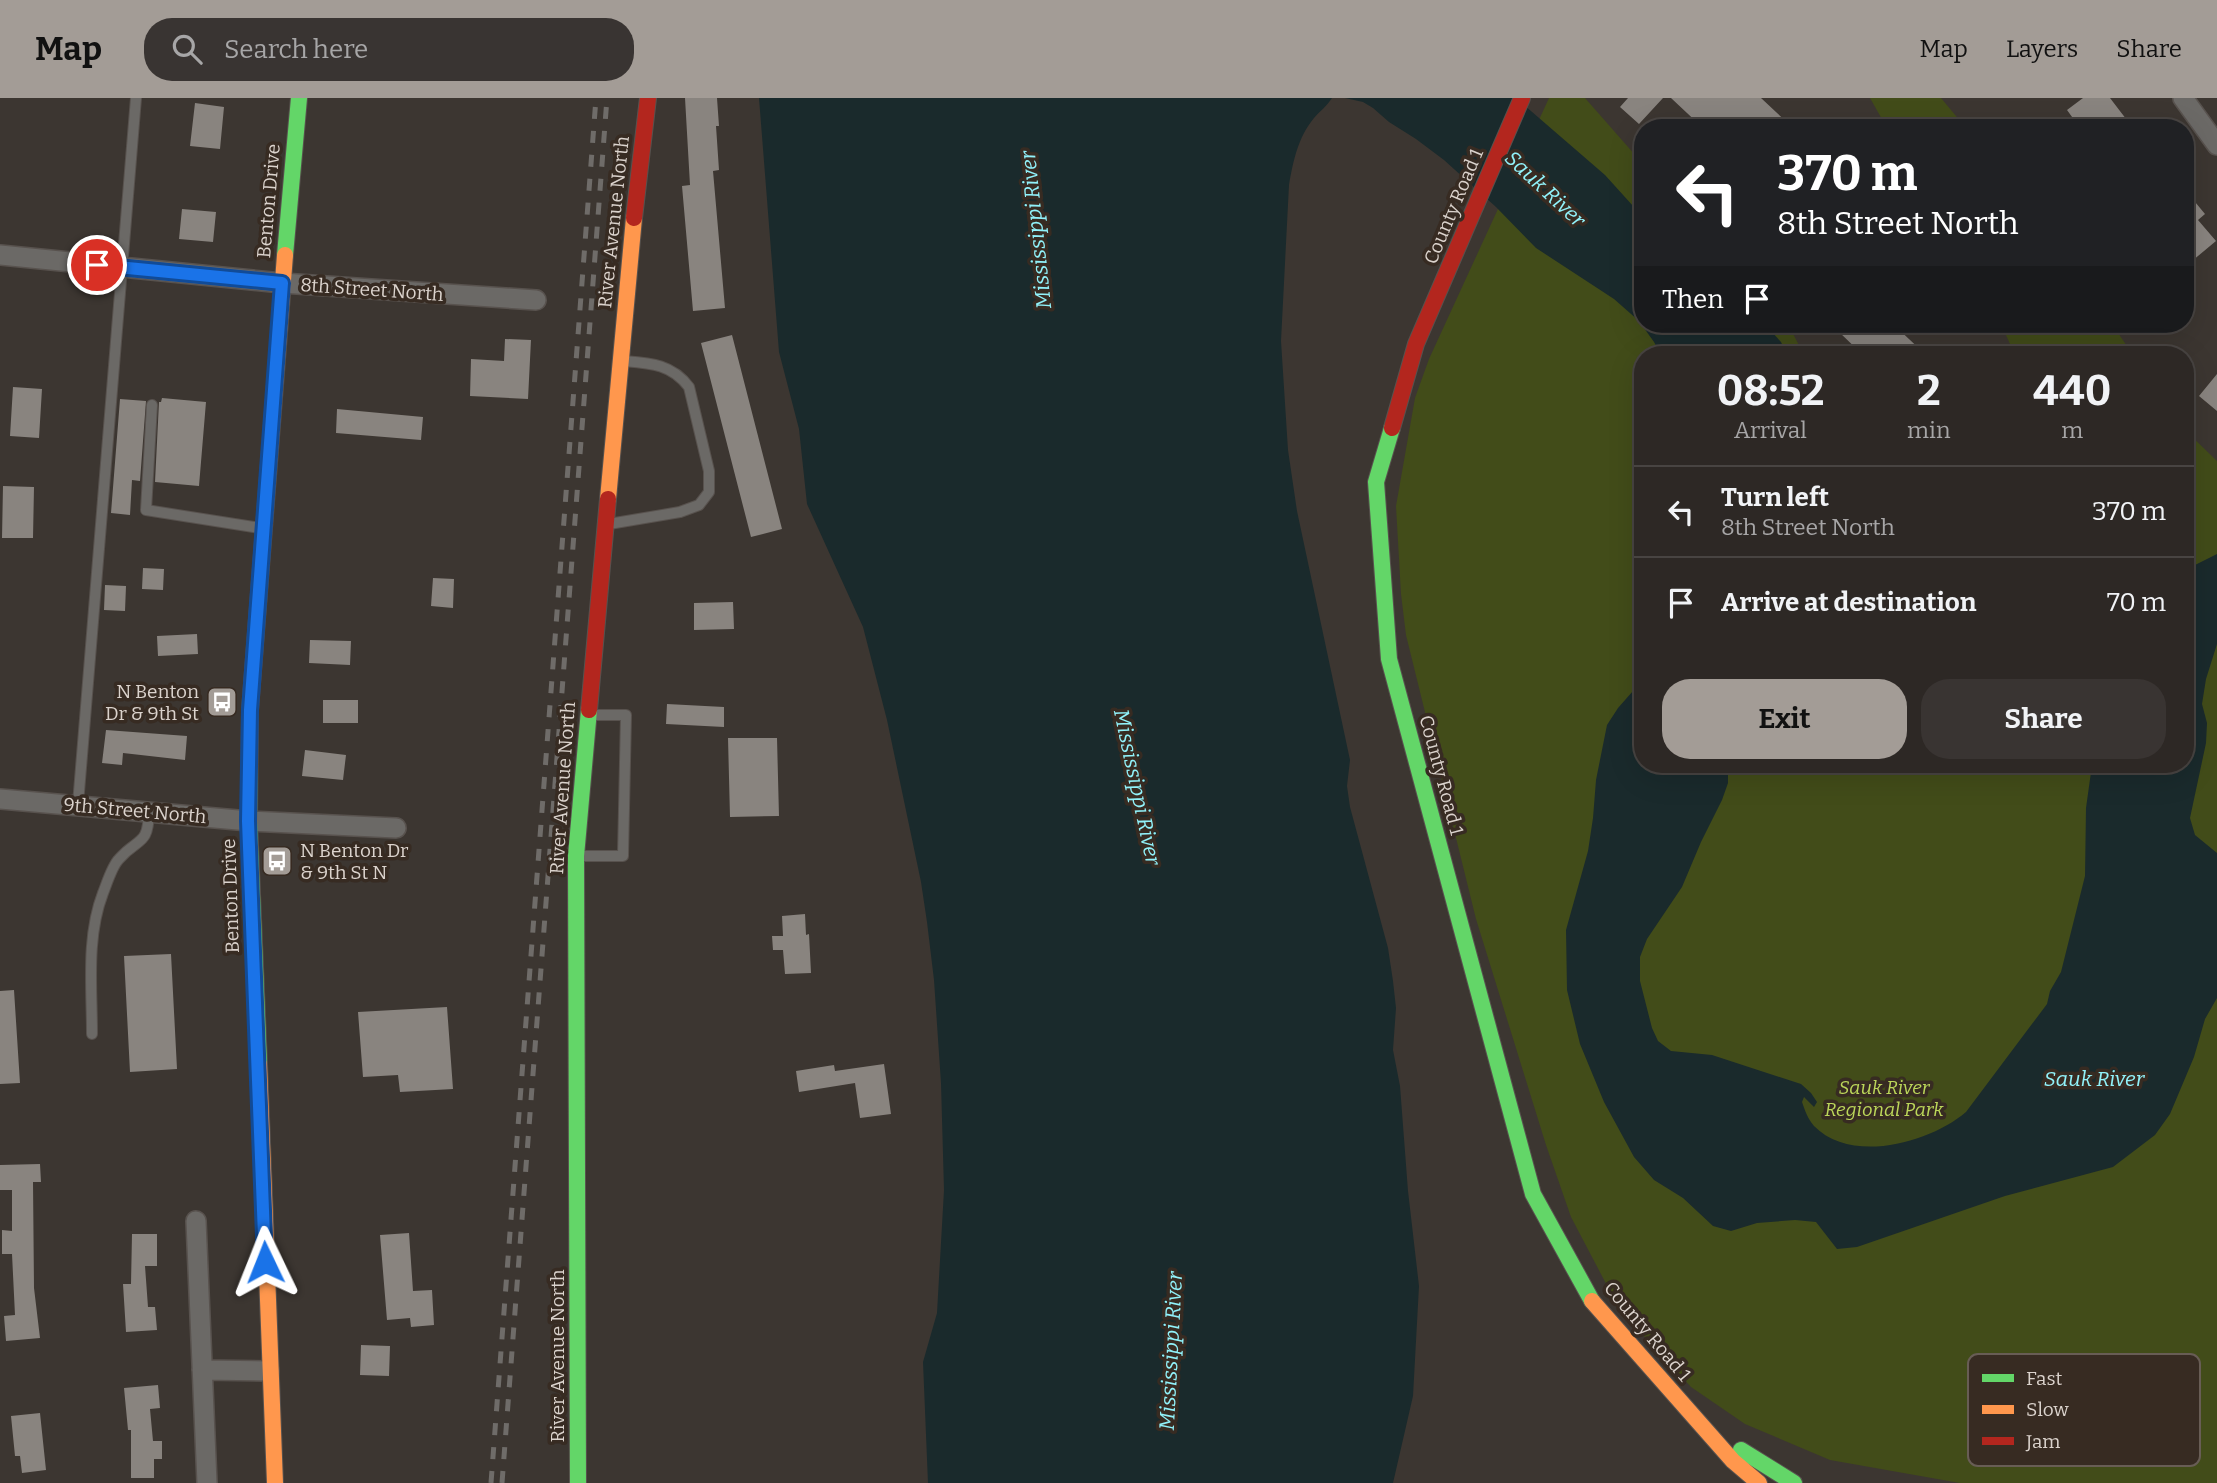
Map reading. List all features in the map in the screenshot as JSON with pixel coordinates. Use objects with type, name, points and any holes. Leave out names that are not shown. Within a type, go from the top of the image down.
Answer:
[{"type":"street","name":"Benton Drive","points":[[275,1483],[248,821],[250,710],[282,283],[299,98]]},
{"type":"street","name":"River Avenue North","points":[[578,1483],[576,856],[631,239],[648,98]]},
{"type":"street","name":"County Road 1","points":[[1522,98],[1416,344],[1376,482],[1389,659],[1532,1194],[1596,1307],[1733,1461],[1759,1483]]},
{"type":"street","points":[[2183,98],[2217,145]]},
{"type":"street","name":"8th Street North","points":[[0,255],[282,283],[536,300]]},
{"type":"street","name":"9th Street North","points":[[0,799],[248,821],[396,828]]},
{"type":"street","points":[[196,1221],[207,1483]]},
{"type":"street","points":[[202,1370],[269,1371]]},
{"type":"street","name":"County Road 1","points":[[1700,1425],[1794,1483]]},
{"type":"lane","points":[[78,804],[136,98]]},
{"type":"lane","points":[[606,525],[680,512],[699,505],[709,492],[709,471],[689,387],[681,376],[659,365],[620,361]]},
{"type":"lane","points":[[152,405],[146,510],[264,529]]},
{"type":"lane","points":[[576,856],[623,856],[626,715],[589,715]]},
{"type":"lane","points":[[92,1034],[92,948],[102,897],[118,859],[139,844],[148,831],[149,811]]},
{"type":"green space","name":"Sauk River Regional Park","points":[[1549,98],[1585,98],[1634,154],[1634,333],[1793,333],[1799,346],[1634,346],[1634,773],[2194,773],[2194,439],[2217,461],[2217,1483],[1960,1483],[1830,1460],[1745,1424],[1691,1387],[1643,1335],[1613,1297],[1571,1217],[1546,1145],[1476,919],[1406,635],[1396,506],[1415,398],[1429,359]]},
{"type":"green space","points":[[1870,98],[1941,98],[1958,119],[1882,119]]},
{"type":"green space","points":[[2005,333],[2118,333],[2127,346],[2011,346]]},
{"type":"water","name":"Mississippi River","points":[[759,98],[1332,98],[1304,133],[1292,167],[1281,341],[1288,450],[1297,511],[1350,760],[1347,786],[1350,807],[1388,948],[1396,1008],[1393,1050],[1400,1086],[1419,1286],[1413,1396],[1393,1483],[928,1483],[923,1362],[937,1313],[944,1190],[941,1083],[927,922],[887,720],[863,627],[807,504],[799,429],[779,352]]},
{"type":"water","name":"Sauk River","points":[[1345,98],[1516,98],[1605,175],[1634,207],[1634,317],[1614,299],[1536,248],[1444,160],[1363,102]]},
{"type":"water","name":"Sauk River","points":[[1648,333],[1773,333],[1783,346],[1656,346]]},
{"type":"water","name":"Sauk River","points":[[2217,554],[2217,644],[2206,679],[2202,704],[2207,723],[2206,743],[2190,818],[2195,835],[2217,853],[2217,998],[2205,1019],[2194,1057],[2170,1114],[2155,1135],[2113,1167],[2005,1196],[1857,1247],[1837,1249],[1816,1222],[1795,1220],[1757,1223],[1731,1231],[1713,1226],[1683,1198],[1654,1180],[1634,1157],[1604,1102],[1580,1044],[1567,990],[1566,930],[1588,851],[1596,780],[1607,725],[1618,708],[1634,690],[1634,773],[1728,773],[1728,783],[1722,800],[1682,887],[1647,939],[1640,957],[1640,981],[1658,1041],[1671,1051],[1712,1055],[1801,1084],[1817,1102],[1814,1107],[1804,1097],[1802,1102],[1808,1118],[1830,1138],[1870,1147],[1913,1140],[1951,1123],[1966,1112],[2047,1004],[2050,991],[2061,972],[2085,876],[2086,808],[2091,773],[2194,773],[2195,565]]},
{"type":"building","points":[[685,98],[717,98],[719,170],[713,171],[725,308],[693,311],[682,186],[690,185]]},
{"type":"building","points":[[1628,98],[1663,98],[1644,119],[1634,120],[1620,107]]},
{"type":"building","points":[[1671,98],[1761,98],[1783,119],[1693,119]]},
{"type":"building","points":[[2083,98],[2110,98],[2126,119],[2074,119],[2067,110]]},
{"type":"building","points":[[195,103],[224,107],[220,149],[190,146]]},
{"type":"building","points":[[2194,201],[2205,214],[2198,220],[2216,241],[2194,259]]},
{"type":"building","points":[[182,209],[216,212],[213,242],[179,239]]},
{"type":"building","points":[[1840,333],[1903,333],[1916,346],[1854,346]]},
{"type":"building","points":[[732,335],[782,529],[751,537],[701,343]]},
{"type":"building","points":[[505,339],[531,340],[528,399],[470,396],[471,359],[504,361]]},
{"type":"building","points":[[2217,374],[2217,411],[2199,396]]},
{"type":"building","points":[[13,387],[42,389],[39,438],[10,436]]},
{"type":"building","points":[[162,398],[206,402],[199,486],[155,482],[159,402]]},
{"type":"building","points":[[120,399],[146,401],[140,481],[132,480],[130,515],[111,513]]},
{"type":"building","points":[[337,409],[423,417],[421,440],[336,433]]},
{"type":"building","points":[[3,486],[34,487],[33,538],[2,538]]},
{"type":"building","points":[[143,568],[164,569],[163,590],[142,589]]},
{"type":"building","points":[[433,578],[454,579],[453,608],[431,606]]},
{"type":"building","points":[[105,585],[126,586],[125,611],[104,610]]},
{"type":"building","points":[[733,602],[734,629],[694,630],[694,603]]},
{"type":"building","points":[[197,634],[198,654],[158,656],[157,636]]},
{"type":"building","points":[[310,640],[351,641],[350,665],[309,663]]},
{"type":"building","points":[[323,700],[358,700],[358,723],[323,723]]},
{"type":"building","points":[[667,704],[724,707],[724,727],[666,724]]},
{"type":"building","points":[[106,730],[187,736],[185,760],[123,753],[122,765],[102,763]]},
{"type":"building","points":[[728,738],[777,738],[779,816],[730,817]]},
{"type":"building","points":[[305,750],[346,755],[343,780],[302,776]]},
{"type":"building","points":[[805,914],[811,973],[785,974],[783,950],[773,950],[772,936],[783,936],[782,916]]},
{"type":"building","points":[[171,954],[177,1069],[130,1072],[124,956]]},
{"type":"building","points":[[14,990],[20,1083],[0,1084],[0,991]]},
{"type":"building","points":[[447,1007],[453,1089],[400,1092],[398,1075],[363,1077],[358,1012]]},
{"type":"building","points":[[884,1064],[891,1114],[860,1118],[855,1083],[799,1092],[796,1071],[834,1065],[835,1071]]},
{"type":"building","points":[[40,1164],[41,1182],[33,1182],[34,1288],[40,1338],[6,1341],[4,1316],[15,1315],[12,1254],[2,1254],[2,1230],[12,1231],[12,1190],[0,1190],[0,1165]]},
{"type":"building","points":[[409,1233],[413,1291],[432,1290],[434,1325],[411,1327],[410,1318],[387,1320],[380,1235]]},
{"type":"building","points":[[132,1234],[157,1234],[157,1266],[145,1266],[148,1307],[155,1307],[157,1330],[126,1332],[123,1284],[131,1284]]},
{"type":"building","points":[[361,1345],[390,1346],[389,1376],[360,1375]]},
{"type":"building","points":[[158,1385],[160,1408],[150,1409],[153,1441],[162,1441],[162,1459],[154,1459],[154,1478],[131,1478],[131,1430],[128,1430],[124,1388]]},
{"type":"building","points":[[40,1413],[46,1470],[22,1473],[20,1456],[15,1456],[11,1416]]},
{"type":"railway","points":[[491,1483],[596,98]]},
{"type":"railway","points":[[502,1483],[607,98]]},
{"type":"traffic: fast","points":[[285,255],[299,98]]},
{"type":"traffic: fast","points":[[1392,428],[1376,482],[1389,659],[1533,1194],[1592,1301]]},
{"type":"traffic: fast","points":[[259,1064],[249,821],[250,710],[261,567]]},
{"type":"traffic: fast","points":[[578,1483],[576,856],[589,710]]},
{"type":"traffic: fast","points":[[1741,1450],[1794,1483]]},
{"type":"traffic: slow","points":[[608,499],[634,218]]},
{"type":"traffic: slow","points":[[261,567],[285,255]]},
{"type":"traffic: slow","points":[[259,1064],[275,1483]]},
{"type":"traffic: slow","points":[[1592,1301],[1733,1461],[1759,1483]]},
{"type":"traffic: jam","points":[[634,218],[648,98]]},
{"type":"traffic: jam","points":[[1392,428],[1416,344],[1522,98]]},
{"type":"traffic: jam","points":[[589,710],[608,499]]},
{"type":"place","name":"N Benton Dr & 9th St","points":[[222,702]]},
{"type":"place","name":"N Benton Dr & 9th St N","points":[[277,861]]},
{"type":"route","points":[[97,265],[282,283],[250,710],[248,821],[265,1262]]}]
